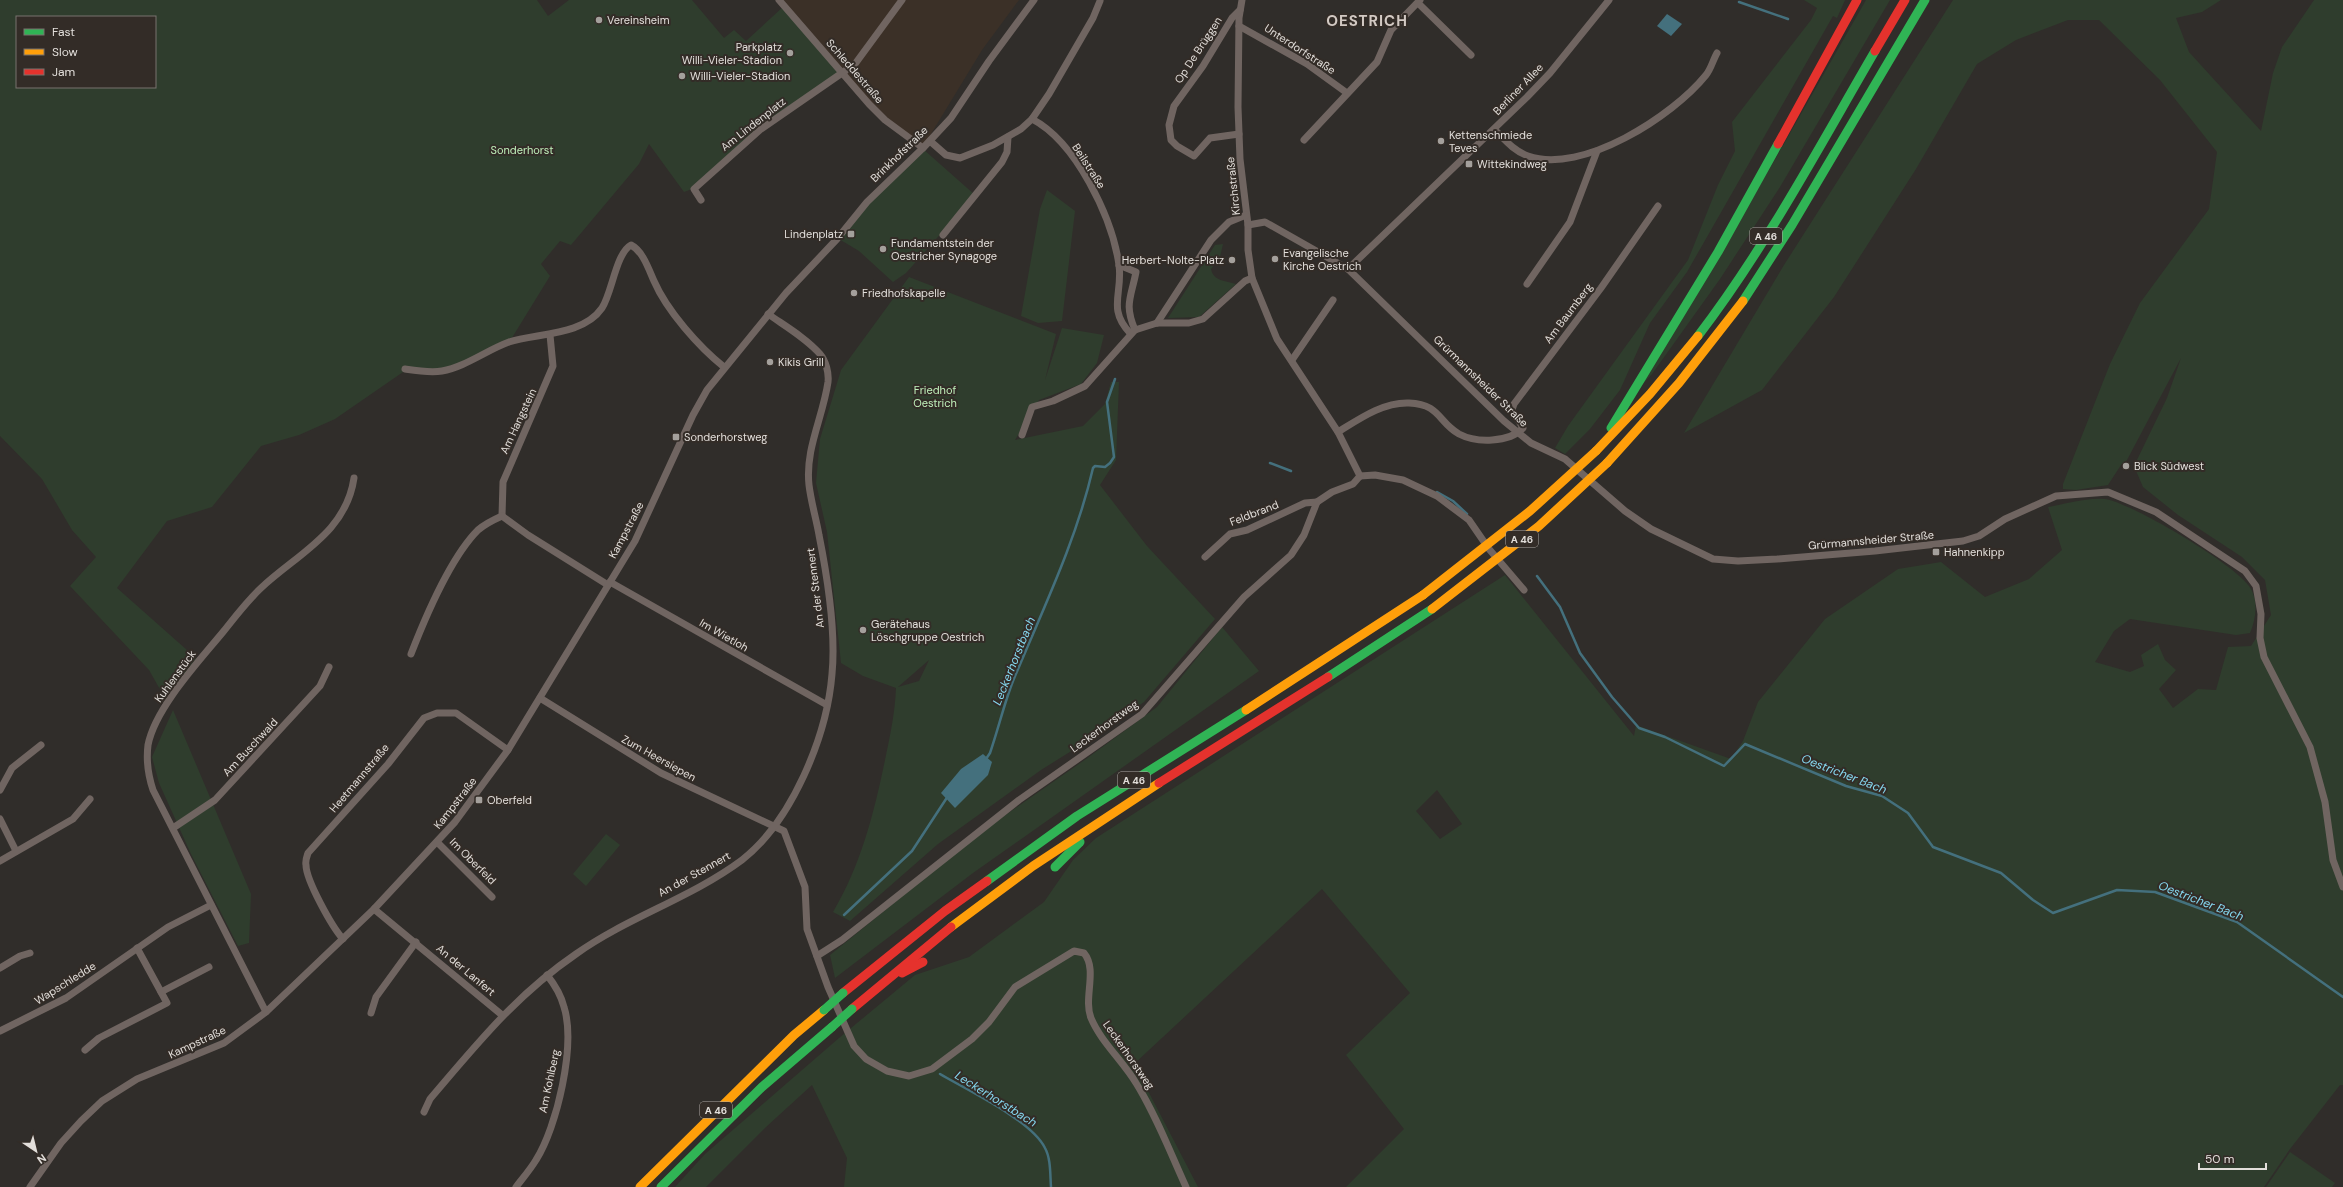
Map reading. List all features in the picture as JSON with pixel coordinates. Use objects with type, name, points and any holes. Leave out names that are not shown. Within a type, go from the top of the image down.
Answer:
[{"type":"highway","points":[[1596,451],[1718,252],[1857,0]]},
{"type":"highway","name":"A 46","points":[[640,1187],[794,1035],[843,993],[945,911],[1077,816],[1329,658],[1423,595],[1525,516],[1558,488],[1596,451],[1656,388],[1730,292],[1807,169],[1905,0]]},
{"type":"highway","name":"A 46","points":[[661,1187],[762,1087],[852,1009],[959,920],[1032,867],[1121,807],[1365,655],[1432,610],[1538,526],[1607,463],[1669,398],[1745,298],[1786,235],[1925,0]]},
{"type":"highway","points":[[1055,867],[1076,846],[1121,807]]},
{"type":"highway","points":[[883,983],[923,962]]},
{"type":"highway","points":[[756,1058],[794,1035]]},
{"type":"street","name":"Schleddestraße","points":[[779,0],[842,74],[886,120],[923,148]]},
{"type":"street","points":[[842,74],[855,64],[902,0]]},
{"type":"street","name":"Brinkhofstraße","points":[[768,314],[837,239],[867,202],[930,141],[951,118],[988,61],[1034,0]]},
{"type":"street","name":"Kirchstraße","points":[[1242,0],[1239,26],[1239,134],[1248,225],[1248,250],[1252,278],[1277,339],[1338,432],[1360,476]]},
{"type":"street","name":"Berliner Allee","points":[[1348,269],[1495,130],[1550,73],[1609,0]]},
{"type":"street","points":[[930,141],[946,155],[960,158],[1008,137],[1032,119],[1069,61],[1093,18],[1100,1]]},
{"type":"street","points":[[1304,140],[1377,62],[1391,30],[1419,1],[1471,55]]},
{"type":"street","name":"Op De Brüggen","points":[[1239,134],[1210,138],[1194,156],[1177,146],[1171,140],[1169,129],[1174,106],[1203,66],[1232,18],[1240,10]]},
{"type":"street","name":"Unterdorfstraße","points":[[1239,26],[1300,60],[1348,93]]},
{"type":"street","points":[[1495,130],[1520,153],[1539,159],[1564,158],[1597,150],[1628,136],[1672,107],[1706,74],[1717,53]]},
{"type":"street","name":"Am Lindenplatz","points":[[701,200],[694,189],[707,176],[761,129],[809,94],[842,74]]},
{"type":"street","name":"Beilstraße","points":[[1032,119],[1045,126],[1056,137],[1083,172],[1108,220],[1119,265],[1117,313],[1121,322],[1131,334]]},
{"type":"street","points":[[943,234],[1002,162],[1007,152],[1008,137]]},
{"type":"street","points":[[1527,284],[1570,222],[1597,150]]},
{"type":"street","name":"Am Baumberg","points":[[1518,433],[1523,428],[1512,410],[1514,404],[1596,295],[1658,206]]},
{"type":"street","points":[[1157,323],[1211,240],[1230,222],[1246,215]]},
{"type":"street","name":"Grürmannsheider Straße","points":[[1248,225],[1265,222],[1348,269],[1518,433],[1532,444],[1565,459],[1624,511],[1651,529],[1713,559],[1738,561],[1777,559],[1875,552],[1963,542],[1979,536],[2005,519],[2056,496],[2108,492],[2156,512],[2245,571],[2256,586],[2261,614],[2260,638],[2264,657],[2310,747],[2325,802],[2333,860],[2343,887]]},
{"type":"street","points":[[406,369],[428,372],[444,371],[510,342],[550,335],[568,330],[598,313],[605,301],[622,256],[627,247],[631,245],[636,247],[659,293],[703,348],[724,367]]},
{"type":"street","points":[[1119,265],[1136,272],[1128,308],[1131,334]]},
{"type":"street","points":[[1022,435],[1032,407],[1053,401],[1085,386],[1131,334],[1157,323],[1189,323],[1203,319],[1245,281],[1252,278]]},
{"type":"street","points":[[1292,360],[1332,300]]},
{"type":"street","name":"Kampstraße","points":[[30,1187],[80,1121],[102,1101],[137,1080],[193,1058],[224,1043],[266,1012],[374,909],[455,822],[508,750],[640,532],[692,415],[724,367],[768,314]]},
{"type":"street","name":"An der Stennert","points":[[424,1112],[430,1099],[502,1015],[547,975],[598,939],[710,880],[741,860],[755,848],[773,827],[805,774],[822,730],[833,672],[833,650],[824,570],[811,497],[808,463],[828,380],[826,366],[820,355],[768,314]]},
{"type":"street","name":"Am Hangstein","points":[[502,516],[502,500],[506,475],[553,366],[550,335]]},
{"type":"street","points":[[1338,432],[1383,407],[1410,403],[1435,410],[1449,427],[1460,434],[1470,437],[1504,439],[1518,433]]},
{"type":"street","points":[[1317,502],[1332,492],[1353,484],[1360,476],[1374,475],[1403,480],[1437,496],[1469,520],[1489,549],[1524,590]]},
{"type":"street","name":"Kuhlenstück","points":[[266,1012],[211,905],[149,778],[147,761],[148,744],[155,727],[177,689],[259,590],[317,543],[338,520],[352,496],[354,478]]},
{"type":"street","name":"Feldbrand","points":[[1205,557],[1230,534],[1247,530],[1305,503],[1317,502]]},
{"type":"street","name":"Leckerhorstweg","points":[[817,956],[842,940],[1013,804],[1142,714],[1244,597],[1291,555],[1304,535],[1317,502]]},
{"type":"street","points":[[411,654],[443,583],[466,546],[478,530],[502,516],[528,535],[609,583]]},
{"type":"street","name":"Im Wietloh","points":[[609,583],[827,705]]},
{"type":"street","name":"Am Buschwald","points":[[173,828],[215,800],[320,686],[329,667]]},
{"type":"street","name":"Zum Heersiepen","points":[[540,698],[661,773],[773,827]]},
{"type":"street","name":"Heetmannstraße","points":[[343,939],[336,931],[309,878],[305,864],[308,853],[388,764],[406,739],[424,718],[437,712],[456,712],[508,750]]},
{"type":"street","points":[[0,790],[12,768],[41,745]]},
{"type":"street","points":[[0,861],[73,819],[90,799]]},
{"type":"street","points":[[0,819],[16,851]]},
{"type":"street","name":"Leckerhorstweg","points":[[773,827],[784,831],[802,874],[805,887],[807,929],[828,987],[854,1046],[866,1059],[887,1071],[909,1076],[932,1069],[972,1039],[989,1022],[1015,987],[1030,976],[1074,951],[1084,953],[1089,963],[1088,1005],[1090,1017],[1097,1030],[1125,1066],[1146,1099],[1186,1187]]},
{"type":"street","name":"Im Oberfeld","points":[[437,842],[492,896]]},
{"type":"street","name":"Wapschledde","points":[[0,1030],[66,998],[168,927],[211,905]]},
{"type":"street","name":"An der Lanfert","points":[[374,909],[416,942],[502,1015]]},
{"type":"street","points":[[372,1013],[376,997],[416,942]]},
{"type":"street","points":[[85,1050],[98,1038],[167,1003],[136,948]]},
{"type":"street","points":[[0,968],[20,956],[30,953]]},
{"type":"street","points":[[161,992],[209,967]]},
{"type":"street","name":"Am Kohlberg","points":[[516,1187],[536,1160],[544,1142],[557,1102],[566,1062],[568,1036],[565,1008],[557,988],[547,975]]},
{"type":"shaded area","points":[[780,0],[1019,0],[982,50],[923,147],[886,119]]},
{"type":"green space","name":"Sonderhorst","points":[[0,0],[537,0],[548,16],[569,0],[692,0],[724,38],[734,30],[746,41],[784,6],[841,74],[805,96],[692,189],[684,192],[649,144],[639,164],[571,245],[560,241],[541,264],[550,276],[510,341],[444,370],[406,370],[335,419],[299,435],[261,446],[212,507],[167,521],[117,588],[196,658],[166,700],[149,670],[70,586],[96,557],[72,530],[42,479],[0,436]]},
{"type":"green space","points":[[1804,0],[1845,0],[1837,18],[1833,16],[1687,272],[1650,323],[1620,390],[1590,429],[1565,454],[1555,448],[1568,426],[1688,260],[1718,185],[1735,151],[1732,122],[1811,20],[1817,8]]},
{"type":"green space","points":[[1866,0],[1890,0],[1780,187],[1720,279],[1652,374],[1641,386],[1777,156]]},
{"type":"green space","points":[[1953,0],[2221,0],[2202,12],[2176,18],[2189,52],[2261,131],[2273,73],[2282,47],[2314,0],[2343,0],[2343,1085],[2340,1085],[2290,1149],[2264,1187],[1346,1187],[1404,1129],[1346,1055],[1410,993],[1322,889],[1134,1064],[1198,1187],[844,1187],[847,1158],[812,1085],[766,1127],[706,1187],[675,1187],[705,1154],[839,1038],[915,975],[969,957],[1044,902],[1073,860],[1096,838],[1505,575],[1634,736],[1636,725],[1731,759],[1743,741],[1758,702],[1825,619],[1898,569],[1941,562],[1985,597],[2029,579],[2062,550],[2048,507],[2084,500],[2105,499],[2137,511],[2158,522],[2224,564],[2240,576],[2249,586],[2254,597],[2256,610],[2250,633],[2236,635],[2130,619],[2114,631],[2095,662],[2130,672],[2144,666],[2141,655],[2158,644],[2165,660],[2176,670],[2159,689],[2173,708],[2198,689],[2216,690],[2228,647],[2251,646],[2271,615],[2265,580],[2242,557],[2178,515],[2143,487],[2134,466],[2167,398],[2181,358],[2127,460],[2121,465],[2108,485],[2076,490],[2063,489],[2063,484],[2110,364],[2140,303],[2209,209],[2217,152],[2160,80],[2099,20],[2068,20],[2016,40],[1977,64],[1916,169],[1834,297],[1762,390],[1684,433],[1784,265]],"holes":[[[1437,790],[1462,824],[1440,839],[1416,811]]]},
{"type":"green space","points":[[923,149],[975,195],[906,273],[893,282],[859,251],[839,239],[868,202]]},
{"type":"green space","points":[[1047,190],[1075,211],[1062,321],[1038,323],[1021,316],[1040,209]]},
{"type":"green space","points":[[1223,244],[1220,257],[1211,269],[1212,273],[1220,280],[1236,284],[1199,317],[1168,318],[1215,245]]},
{"type":"green space","name":"Friedhof Oestrich","points":[[909,277],[1056,334],[1045,380],[1062,328],[1104,335],[1097,363],[1081,384],[1039,400],[1015,440],[1083,426],[1105,404],[1111,382],[1119,382],[1116,460],[1100,485],[1147,546],[1215,619],[1144,702],[1089,740],[1041,770],[938,844],[850,921],[833,912],[843,894],[859,857],[871,819],[881,780],[890,733],[895,706],[896,688],[863,676],[841,663],[827,532],[816,483],[820,439],[841,370]],"holes":[[[929,660],[919,681],[898,687]]]},
{"type":"green space","points":[[1222,627],[1259,671],[973,873],[835,978],[830,955],[984,830],[1086,759],[1157,707]]},
{"type":"green space","points":[[173,710],[251,894],[249,943],[238,946],[191,854],[159,783],[152,757]]},
{"type":"green space","points":[[606,834],[620,845],[586,886],[573,874]]},
{"type":"green space","points":[[2290,1152],[2335,1183],[2332,1187],[2266,1187]]},
{"type":"water","points":[[1667,14],[1682,24],[1671,36],[1657,26]]},
{"type":"water","points":[[983,754],[992,762],[988,775],[955,808],[941,793],[961,769]]},
{"type":"waterway","points":[[1739,2],[1788,19]]},
{"type":"waterway","name":"Leckerhorstbach","points":[[986,759],[990,753],[1013,681],[1068,549],[1086,496],[1093,468],[1095,466],[1105,467],[1114,457],[1107,402],[1115,379]]},
{"type":"waterway","name":"Oestricher Bach","points":[[1270,463],[1291,471]]},
{"type":"waterway","name":"Oestricher Bach","points":[[1437,492],[1453,501],[1467,514]]},
{"type":"waterway","name":"Oestricher Bach","points":[[1537,576],[1560,607],[1580,653],[1612,697],[1639,728],[1665,737],[1724,766],[1745,744],[1846,786],[1882,796],[1908,813],[1933,847],[2001,873],[2033,900],[2053,913],[2117,890],[2155,892],[2237,922],[2343,997]]},
{"type":"waterway","name":"Leckerhorstbach","points":[[844,915],[912,851],[948,796]]},
{"type":"waterway","name":"Leckerhorstbach","points":[[940,1074],[1013,1116],[1038,1137],[1047,1152],[1050,1167],[1051,1187]]},
{"type":"traffic: fast","points":[[1743,301],[1792,225],[1925,0]]},
{"type":"traffic: fast","points":[[1698,336],[1723,302],[1769,232],[1875,51]]},
{"type":"traffic: fast","points":[[1611,428],[1718,252],[1778,144]]},
{"type":"traffic: fast","points":[[1328,677],[1432,609]]},
{"type":"traffic: fast","points":[[987,881],[1077,816],[1246,710]]},
{"type":"traffic: fast","points":[[1055,867],[1080,842]]},
{"type":"traffic: fast","points":[[824,1010],[843,993]]},
{"type":"traffic: fast","points":[[832,1027],[852,1009]]},
{"type":"traffic: fast","points":[[661,1187],[762,1087],[832,1027]]},
{"type":"traffic: slow","points":[[1607,463],[1679,383],[1743,301]]},
{"type":"traffic: slow","points":[[1596,451],[1650,394],[1698,336]]},
{"type":"traffic: slow","points":[[1423,595],[1530,511],[1596,451]]},
{"type":"traffic: slow","points":[[1432,609],[1539,526],[1607,463]]},
{"type":"traffic: slow","points":[[1246,710],[1423,595]]},
{"type":"traffic: slow","points":[[951,927],[1033,866],[1159,783]]},
{"type":"traffic: slow","points":[[640,1187],[794,1035],[824,1010]]},
{"type":"traffic: jam","points":[[1778,144],[1857,0]]},
{"type":"traffic: jam","points":[[1875,51],[1905,0]]},
{"type":"traffic: jam","points":[[1159,783],[1328,677]]},
{"type":"traffic: jam","points":[[843,993],[945,911],[987,881]]},
{"type":"traffic: jam","points":[[852,1009],[951,927]]},
{"type":"traffic: jam","points":[[902,973],[923,962]]},
{"type":"place","name":"Vereinsheim","points":[[599,20]]},
{"type":"place","name":"Parkplatz Willi-Vieler-Stadion","points":[[790,53]]},
{"type":"place","name":"Willi-Vieler-Stadion","points":[[682,76]]},
{"type":"place","name":"Kettenschmiede Teves","points":[[1441,141]]},
{"type":"place","name":"Wittekindweg","points":[[1469,164]]},
{"type":"place","name":"Lindenplatz","points":[[851,234]]},
{"type":"place","name":"Fundamentstein der Oestricher Synagoge","points":[[883,249]]},
{"type":"place","name":"Evangelische Kirche Oestrich","points":[[1275,259]]},
{"type":"place","name":"Herbert-Nolte-Platz","points":[[1232,260]]},
{"type":"place","name":"Friedhofskapelle","points":[[854,293]]},
{"type":"place","name":"Kikis Grill","points":[[770,362]]},
{"type":"place","name":"Sonderhorstweg","points":[[676,437]]},
{"type":"place","name":"Blick Südwest","points":[[2126,466]]},
{"type":"place","name":"Hahnenkipp","points":[[1936,552]]},
{"type":"place","name":"Gerätehaus Löschgruppe Oestrich","points":[[863,630]]},
{"type":"place","name":"Oberfeld","points":[[479,800]]},
{"type":"district","name":"OESTRICH","points":[[1367,21]]}]
